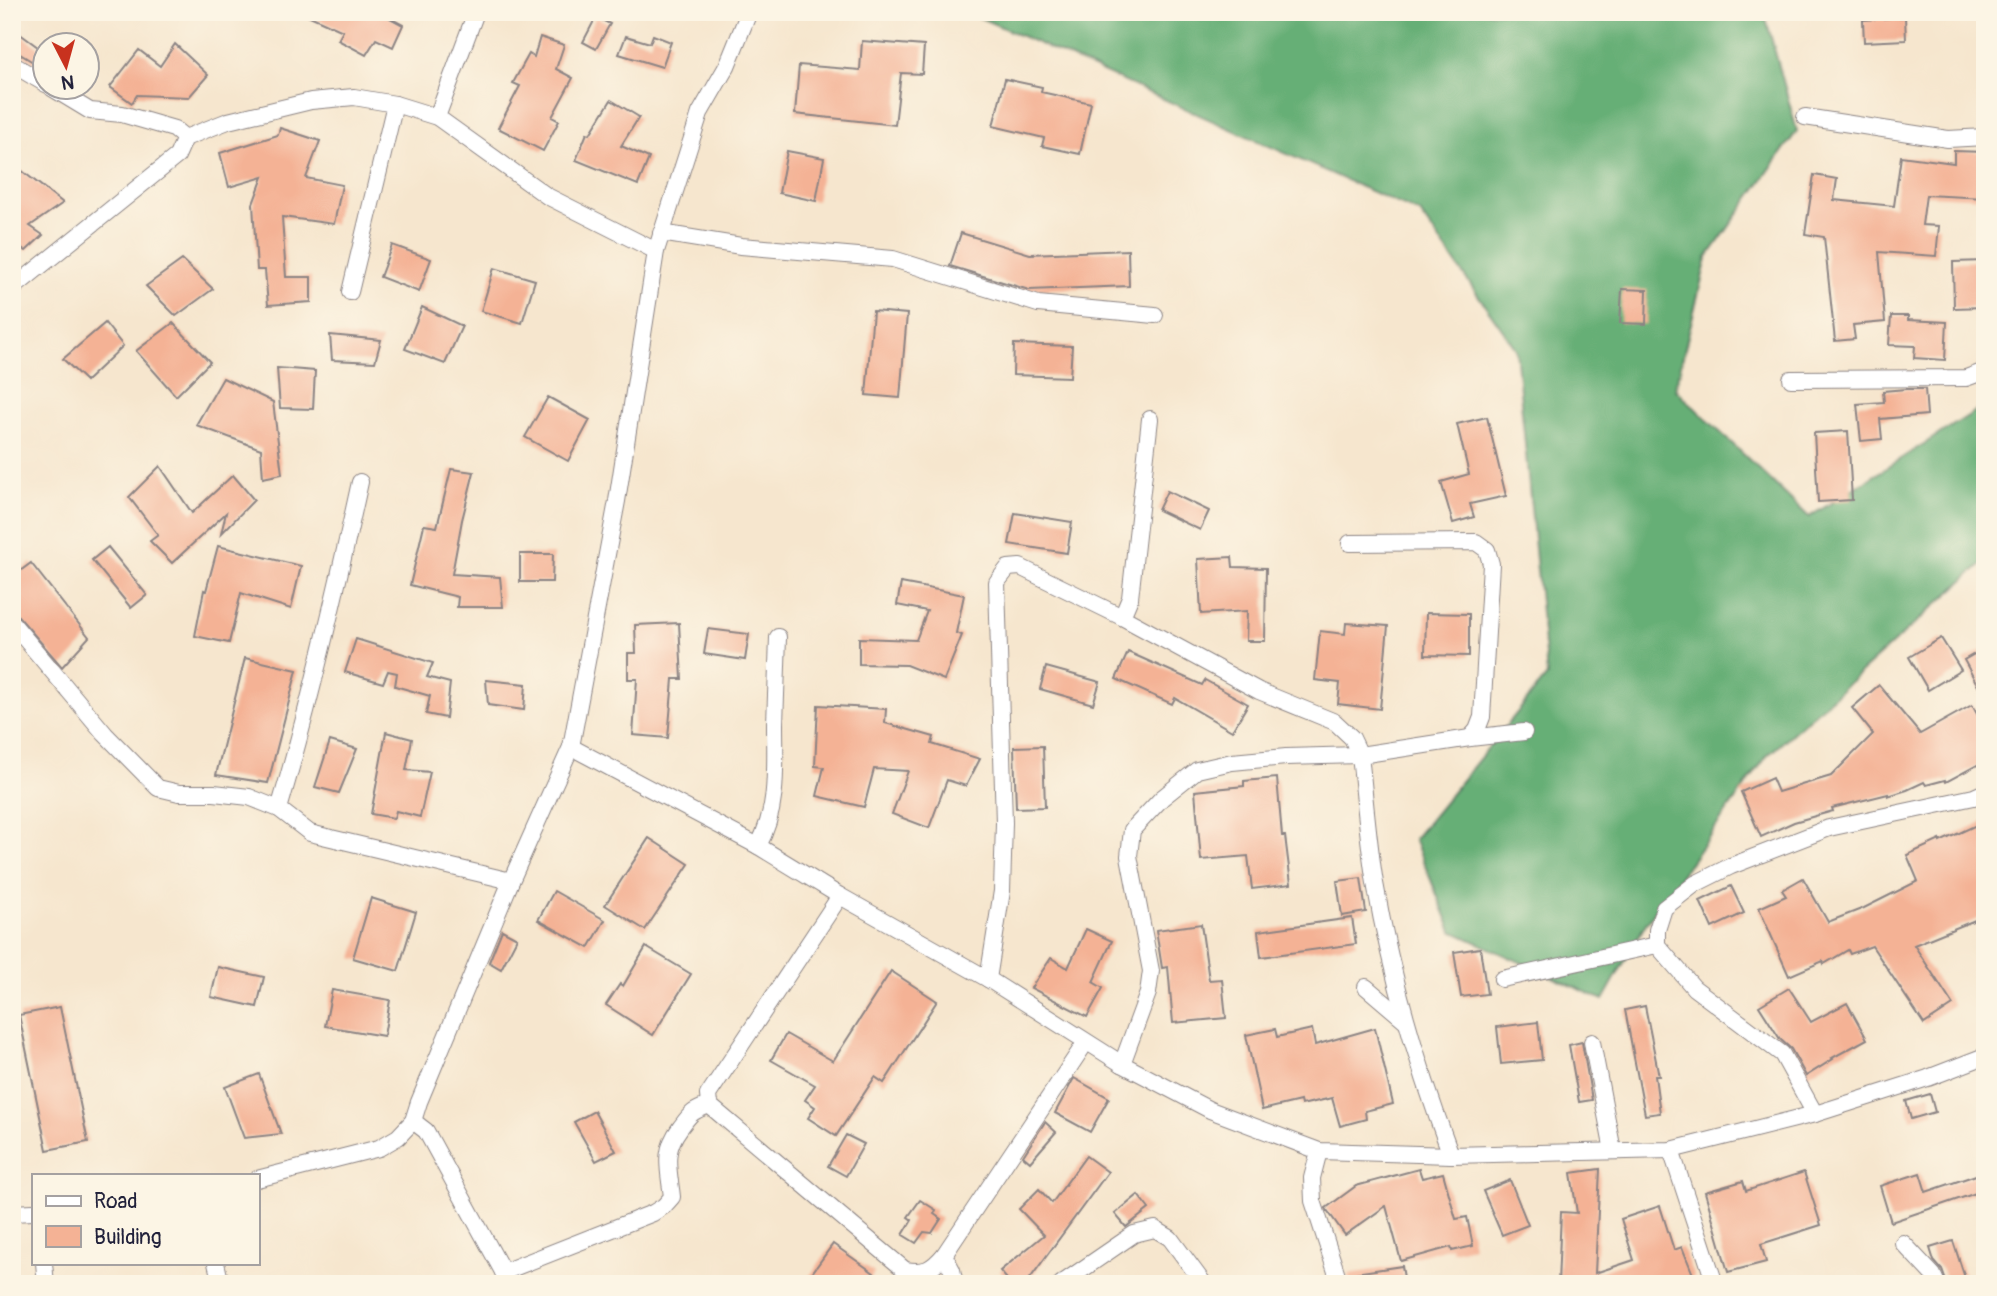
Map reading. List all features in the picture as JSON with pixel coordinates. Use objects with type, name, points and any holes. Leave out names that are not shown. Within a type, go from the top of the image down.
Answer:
[{"type":"street","points":[[436,117],[477,12]]},
{"type":"street","points":[[259,1178],[379,1148],[398,1137],[413,1121],[511,881],[571,747],[617,501],[656,251],[700,113],[727,66],[749,12]]},
{"type":"street","points":[[12,64],[32,76]]},
{"type":"street","points":[[12,289],[177,156],[185,138],[228,121],[311,101],[354,97],[395,104],[436,117],[547,196],[656,251]]},
{"type":"street","points":[[75,102],[90,111],[122,114],[174,129],[185,138]]},
{"type":"street","points":[[350,292],[395,104]]},
{"type":"street","points":[[1805,117],[1948,139],[1985,137]]},
{"type":"street","points":[[661,233],[741,246],[893,259],[1038,304],[1155,314]]},
{"type":"street","points":[[1791,379],[1966,378],[1985,371]]},
{"type":"street","points":[[1122,617],[1130,598],[1150,419]]},
{"type":"street","points":[[279,809],[301,735],[360,482]]},
{"type":"street","points":[[1350,543],[1476,542],[1487,550],[1491,564],[1482,717],[1477,730],[1470,738]]},
{"type":"street","points":[[988,979],[1002,891],[1004,823],[997,582],[1007,568],[1020,568],[1122,617],[1259,691],[1335,722],[1352,738],[1360,755],[1375,883],[1406,1021],[1424,1083],[1451,1156]]},
{"type":"street","points":[[12,623],[105,734],[158,788],[178,793],[249,797],[279,809],[310,833],[511,881]]},
{"type":"street","points":[[758,846],[767,830],[772,808],[778,637]]},
{"type":"street","points":[[1122,1064],[1148,993],[1151,971],[1129,856],[1132,830],[1162,797],[1197,771],[1232,762],[1360,755],[1524,732]]},
{"type":"street","points":[[571,747],[758,846],[840,896],[988,979],[1122,1064],[1210,1110],[1319,1151],[1451,1156],[1671,1150],[1815,1114],[1928,1078],[1985,1056]]},
{"type":"street","points":[[1815,1114],[1782,1054],[1694,988],[1657,945],[1657,930],[1664,908],[1695,884],[1731,866],[1829,828],[1974,797],[1985,792]]},
{"type":"street","points":[[840,896],[708,1095],[709,1105],[905,1270],[920,1273],[934,1267],[950,1270],[966,1284]]},
{"type":"street","points":[[1502,979],[1657,945]]},
{"type":"street","points":[[1366,987],[1406,1021]]},
{"type":"street","points":[[950,1270],[1022,1136],[1086,1042]]},
{"type":"street","points":[[1592,1042],[1613,1151]]},
{"type":"street","points":[[413,1121],[426,1132],[505,1278],[664,1206],[672,1197],[667,1163],[668,1149],[693,1111],[709,1105]]},
{"type":"street","points":[[1671,1150],[1715,1284]]},
{"type":"street","points":[[1319,1151],[1312,1178],[1313,1201],[1340,1284]]},
{"type":"street","points":[[12,1213],[32,1212]]},
{"type":"street","points":[[1061,1284],[1134,1234],[1155,1229],[1170,1238],[1204,1284]]},
{"type":"street","points":[[1903,1243],[1933,1275],[1937,1284]]},
{"type":"street","points":[[44,1264],[46,1284]]},
{"type":"street","points":[[216,1264],[221,1284]]},
{"type":"street","points":[[894,1284],[905,1270]]},
{"type":"green space","points":[[951,12],[1764,12],[1797,131],[1707,258],[1675,389],[1809,517],[1985,405],[1985,561],[1767,756],[1645,925],[1603,1000],[1452,931],[1414,839],[1547,676],[1516,349],[1420,213],[974,15]]},
{"type":"building","points":[[301,12],[379,12],[403,25],[393,47],[376,39],[366,55],[338,40],[343,31]]},
{"type":"building","points":[[596,17],[610,24],[596,49],[583,42]]},
{"type":"building","points":[[1905,17],[1906,40],[1864,42],[1863,20]]},
{"type":"building","points":[[12,28],[32,43],[32,61],[12,49]]},
{"type":"building","points":[[653,35],[671,42],[662,67],[619,54],[626,36],[650,43]]},
{"type":"building","points":[[540,37],[564,45],[556,69],[573,78],[552,117],[559,121],[543,151],[498,128],[520,86],[513,83],[529,54],[534,57]]},
{"type":"building","points":[[862,41],[924,46],[922,74],[901,73],[895,125],[795,114],[799,65],[860,70]]},
{"type":"building","points":[[175,44],[208,75],[189,97],[137,95],[132,103],[110,87],[139,50],[160,66]]},
{"type":"building","points":[[1005,79],[1042,87],[1041,92],[1091,103],[1080,154],[1042,146],[1044,138],[993,126]]},
{"type":"building","points":[[611,100],[639,117],[621,146],[649,158],[638,185],[576,160],[587,133],[590,134]]},
{"type":"building","points":[[280,128],[320,141],[306,178],[342,185],[334,224],[282,217],[286,277],[311,277],[311,302],[268,305],[265,270],[257,270],[253,204],[263,177],[229,187],[220,153],[278,135]]},
{"type":"building","points":[[787,151],[824,158],[816,201],[779,193]]},
{"type":"building","points":[[1954,151],[1985,152],[1985,198],[1926,195],[1922,225],[1939,226],[1936,256],[1879,252],[1885,322],[1853,325],[1855,339],[1835,341],[1824,237],[1805,234],[1814,175],[1837,179],[1834,200],[1894,206],[1901,156],[1954,163]]},
{"type":"building","points":[[12,163],[63,203],[30,226],[43,235],[26,251],[12,241]]},
{"type":"building","points":[[961,233],[1030,254],[1128,250],[1129,286],[1029,290],[950,266]]},
{"type":"building","points":[[392,245],[431,259],[419,292],[380,277]]},
{"type":"building","points":[[182,260],[213,289],[176,316],[146,286]]},
{"type":"building","points":[[1985,261],[1985,307],[1954,308],[1953,262]]},
{"type":"building","points":[[494,268],[535,280],[522,323],[481,311]]},
{"type":"building","points":[[1622,289],[1647,290],[1646,324],[1620,323]]},
{"type":"building","points":[[422,307],[462,326],[445,364],[405,349]]},
{"type":"building","points":[[873,311],[907,314],[900,398],[866,395]]},
{"type":"building","points":[[1891,316],[1908,316],[1908,320],[1947,322],[1945,360],[1914,358],[1915,346],[1889,345]]},
{"type":"building","points":[[105,323],[123,346],[86,381],[63,359]]},
{"type":"building","points":[[173,323],[210,362],[176,396],[136,351]]},
{"type":"building","points":[[330,335],[381,340],[375,362],[332,360]]},
{"type":"building","points":[[1014,344],[1072,346],[1070,377],[1013,375]]},
{"type":"building","points":[[277,368],[315,371],[313,409],[280,408]]},
{"type":"building","points":[[223,378],[273,402],[282,474],[263,478],[261,449],[196,425]]},
{"type":"building","points":[[1925,389],[1927,415],[1880,419],[1882,439],[1861,441],[1857,404],[1884,402],[1883,391]]},
{"type":"building","points":[[548,397],[590,420],[568,461],[525,437]]},
{"type":"building","points":[[1487,417],[1506,496],[1470,504],[1474,517],[1453,523],[1441,482],[1469,474],[1457,424]]},
{"type":"building","points":[[1848,431],[1852,500],[1818,502],[1814,433]]},
{"type":"building","points":[[160,466],[192,513],[233,475],[254,500],[221,534],[226,513],[172,563],[150,541],[158,535],[129,497]]},
{"type":"building","points":[[451,469],[474,472],[452,574],[500,577],[503,607],[457,607],[458,597],[410,585],[424,525],[437,527]]},
{"type":"building","points":[[1167,491],[1209,511],[1200,530],[1158,510]]},
{"type":"building","points":[[1015,513],[1072,522],[1067,553],[1009,544]]},
{"type":"building","points":[[218,546],[301,566],[291,609],[241,593],[229,643],[195,636],[204,590],[206,591]]},
{"type":"building","points":[[108,547],[147,595],[131,608],[92,560]]},
{"type":"building","points":[[520,554],[553,554],[552,582],[520,582]]},
{"type":"building","points":[[1232,557],[1233,567],[1266,568],[1265,641],[1246,641],[1247,611],[1201,614],[1198,559]]},
{"type":"building","points":[[31,563],[89,637],[62,667],[12,609],[12,577]]},
{"type":"building","points":[[901,583],[964,595],[956,633],[962,635],[944,680],[906,665],[859,664],[859,638],[916,640],[927,611],[897,605]]},
{"type":"building","points":[[1426,613],[1469,614],[1469,656],[1425,655]]},
{"type":"building","points":[[679,623],[682,679],[673,679],[668,738],[633,735],[637,679],[628,679],[628,653],[636,653],[635,625]]},
{"type":"building","points":[[1346,623],[1388,626],[1380,709],[1338,704],[1340,683],[1315,680],[1320,631],[1345,634]]},
{"type":"building","points":[[708,629],[749,634],[745,660],[704,654]]},
{"type":"building","points":[[1941,638],[1961,670],[1928,690],[1909,657]]},
{"type":"building","points":[[356,639],[433,663],[427,677],[450,683],[446,718],[426,714],[430,696],[395,686],[397,673],[388,671],[383,683],[345,672]]},
{"type":"building","points":[[1985,648],[1985,699],[1964,660]]},
{"type":"building","points":[[1128,652],[1202,685],[1205,680],[1248,704],[1232,731],[1175,698],[1172,704],[1116,679]]},
{"type":"building","points":[[245,658],[297,670],[268,783],[216,775]]},
{"type":"building","points":[[1046,667],[1100,682],[1093,704],[1040,689]]},
{"type":"building","points":[[486,680],[526,684],[524,710],[488,705]]},
{"type":"building","points":[[1879,685],[1920,734],[1972,705],[1985,728],[1985,761],[1946,782],[1945,780],[1926,785],[1924,782],[1888,796],[1832,808],[1833,811],[1794,822],[1761,837],[1741,792],[1772,778],[1778,792],[1831,776],[1873,734],[1852,708]]},
{"type":"building","points":[[818,705],[886,709],[885,723],[934,737],[932,744],[980,759],[966,786],[947,780],[929,828],[892,814],[908,771],[874,769],[864,807],[817,796],[824,767],[815,766]]},
{"type":"building","points":[[386,732],[412,739],[406,770],[430,772],[420,817],[396,811],[394,818],[371,814]]},
{"type":"building","points":[[330,741],[357,749],[339,793],[315,787]]},
{"type":"building","points":[[1043,746],[1045,807],[1016,808],[1014,747]]},
{"type":"building","points":[[1277,778],[1282,836],[1285,836],[1291,884],[1252,889],[1248,856],[1201,860],[1195,791],[1244,786],[1244,781]]},
{"type":"building","points":[[1985,821],[1985,916],[1914,945],[1953,1005],[1924,1024],[1872,946],[1850,954],[1848,950],[1824,964],[1823,961],[1789,976],[1759,908],[1786,896],[1782,890],[1803,878],[1828,922],[1864,908],[1918,881],[1907,855]]},
{"type":"building","points":[[649,838],[689,864],[645,930],[605,905]]},
{"type":"building","points":[[1361,878],[1366,912],[1342,916],[1337,881]]},
{"type":"building","points":[[1731,886],[1744,913],[1712,928],[1700,901]]},
{"type":"building","points":[[554,891],[605,920],[589,948],[538,920]]},
{"type":"building","points":[[371,898],[416,912],[398,971],[353,958]]},
{"type":"building","points":[[1352,918],[1356,944],[1261,957],[1258,931]]},
{"type":"building","points":[[1201,924],[1209,980],[1222,979],[1226,1018],[1173,1023],[1168,967],[1162,968],[1156,930]]},
{"type":"building","points":[[1086,929],[1112,941],[1093,982],[1103,988],[1087,1017],[1031,988],[1051,958],[1068,968]]},
{"type":"building","points":[[502,930],[517,938],[501,969],[489,962]]},
{"type":"building","points":[[646,947],[691,974],[653,1035],[606,1005],[620,984],[623,986]]},
{"type":"building","points":[[1480,948],[1487,994],[1461,997],[1454,952]]},
{"type":"building","points":[[218,967],[264,977],[257,1007],[211,997]]},
{"type":"building","points":[[891,971],[937,1001],[884,1083],[875,1077],[836,1136],[808,1118],[815,1107],[805,1100],[815,1085],[771,1060],[786,1034],[833,1061]]},
{"type":"building","points":[[1789,988],[1811,1022],[1847,1003],[1867,1039],[1806,1076],[1791,1049],[1780,1039],[1759,1006]]},
{"type":"building","points":[[332,990],[390,1000],[384,1036],[325,1026]]},
{"type":"building","points":[[1645,1006],[1659,1076],[1655,1076],[1660,1113],[1645,1115],[1625,1010]]},
{"type":"building","points":[[60,1007],[88,1142],[47,1150],[19,1015]]},
{"type":"building","points":[[1538,1022],[1542,1060],[1501,1064],[1497,1027]]},
{"type":"building","points":[[1375,1028],[1393,1104],[1365,1111],[1366,1119],[1340,1126],[1332,1098],[1301,1105],[1300,1101],[1262,1110],[1246,1035],[1275,1029],[1277,1037],[1312,1029],[1315,1045]]},
{"type":"building","points":[[1582,1042],[1592,1100],[1579,1102],[1569,1045]]},
{"type":"building","points":[[259,1074],[281,1134],[244,1138],[225,1087]]},
{"type":"building","points":[[1074,1078],[1109,1098],[1090,1132],[1055,1113]]},
{"type":"building","points":[[1930,1094],[1935,1112],[1911,1119],[1906,1101]]},
{"type":"building","points":[[594,1111],[616,1151],[596,1161],[574,1122]]},
{"type":"building","points":[[1045,1122],[1056,1132],[1030,1162],[1023,1156]]},
{"type":"building","points":[[846,1135],[864,1144],[846,1176],[828,1166]]},
{"type":"building","points":[[1086,1156],[1108,1172],[1026,1284],[1011,1284],[1000,1271],[1044,1235],[1019,1209],[1039,1189],[1052,1203]]},
{"type":"building","points":[[1419,1169],[1422,1178],[1443,1173],[1456,1219],[1467,1217],[1473,1246],[1452,1251],[1451,1247],[1401,1261],[1386,1206],[1345,1235],[1326,1208],[1356,1186]]},
{"type":"building","points":[[1600,1169],[1595,1273],[1634,1260],[1621,1219],[1660,1206],[1674,1250],[1682,1247],[1694,1277],[1679,1284],[1558,1284],[1561,1212],[1577,1213],[1571,1173]]},
{"type":"building","points":[[1804,1172],[1821,1225],[1761,1244],[1766,1262],[1728,1272],[1705,1192],[1743,1181],[1746,1191]]},
{"type":"building","points":[[1985,1172],[1985,1190],[1891,1222],[1880,1186],[1920,1173],[1926,1192]]},
{"type":"building","points":[[1510,1180],[1528,1225],[1502,1235],[1483,1191]]},
{"type":"building","points":[[1138,1195],[1149,1209],[1126,1227],[1115,1214]]},
{"type":"building","points":[[920,1200],[936,1210],[934,1214],[941,1219],[932,1233],[924,1232],[916,1243],[903,1235],[912,1220],[908,1217]]},
{"type":"building","points":[[1953,1241],[1967,1284],[1947,1284],[1942,1270],[1934,1261],[1930,1248]]},
{"type":"building","points":[[833,1244],[874,1273],[867,1284],[804,1284]]},
{"type":"building","points":[[1402,1266],[1405,1284],[1350,1284],[1348,1274]]}]
